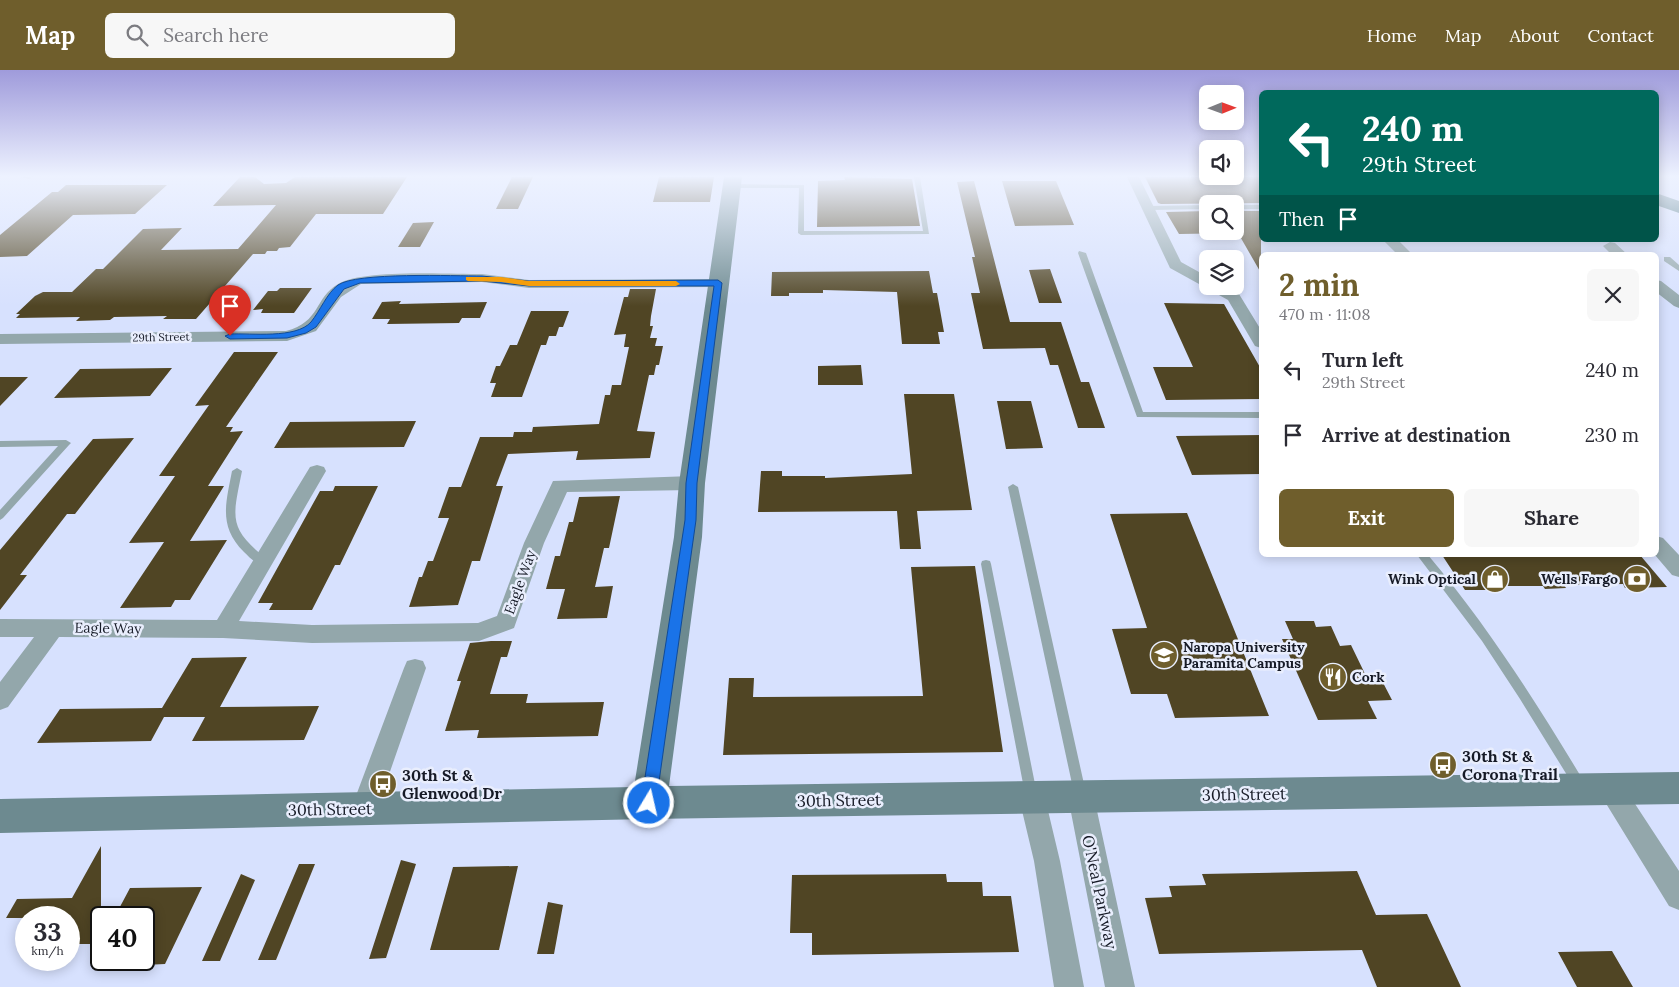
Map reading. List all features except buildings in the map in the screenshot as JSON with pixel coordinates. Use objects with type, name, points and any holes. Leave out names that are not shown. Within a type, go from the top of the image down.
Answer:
[{"type":"main road","points":[[649,803],[691,520],[692,483],[727,220]]},
{"type":"main road","name":"30th Street","points":[[0,816],[649,803],[1679,788]]},
{"type":"street","points":[[1154,220],[1175,266],[1199,278]]},
{"type":"street","points":[[1392,242],[1403,252]]},
{"type":"street","points":[[1607,243],[1618,252]]},
{"type":"street","name":"29th Street","points":[[0,339],[287,336],[303,331],[312,325],[340,287],[359,280],[482,278],[529,284],[718,283]]},
{"type":"street","points":[[1659,286],[1679,303]]},
{"type":"street","points":[[1230,295],[1234,297],[1259,340]]},
{"type":"street","points":[[223,629],[317,472]]},
{"type":"street","name":"Eagle Way","points":[[0,628],[223,629],[312,634],[479,632],[506,622],[538,536],[560,486],[692,483]]},
{"type":"street","points":[[1659,546],[1679,569]]},
{"type":"street","points":[[0,700],[54,627]]},
{"type":"street","points":[[364,809],[415,668]]},
{"type":"street","points":[[1596,789],[1679,896]]},
{"type":"street","name":"O'Neal Parkway","points":[[1081,797],[1120,987]]},
{"type":"street","points":[[1032,798],[1047,861],[1069,987]]},
{"type":"lane","points":[[801,220],[801,233],[927,233],[925,220]]},
{"type":"lane","points":[[1082,254],[1140,415],[1259,415]]},
{"type":"lane","points":[[1679,259],[1667,259],[1679,269]]},
{"type":"lane","points":[[0,444],[66,443],[0,516]]},
{"type":"lane","points":[[238,471],[230,505],[232,531],[242,547],[263,562]]},
{"type":"lane","points":[[1013,487],[1081,797]]},
{"type":"lane","points":[[1424,557],[1480,627],[1518,684],[1596,789]]},
{"type":"lane","points":[[986,564],[1032,798]]},
{"type":"slow traffic","points":[[468,278],[501,279],[529,284],[676,284]]},
{"type":"place","name":"Wink Optical","points":[[1495,579]]},
{"type":"place","name":"Wells Fargo","points":[[1637,579]]},
{"type":"place","name":"Naropa University Paramita Campus","points":[[1164,655]]},
{"type":"place","name":"Cork","points":[[1333,677]]},
{"type":"place","name":"30th St & Corona Trail","points":[[1443,765]]},
{"type":"place","name":"30th St & Glenwood Dr","points":[[383,784]]},
{"type":"route","points":[[230,336],[287,336],[303,331],[312,325],[340,287],[359,280],[482,278],[529,284],[718,283],[692,483],[691,520],[649,803]]}]
